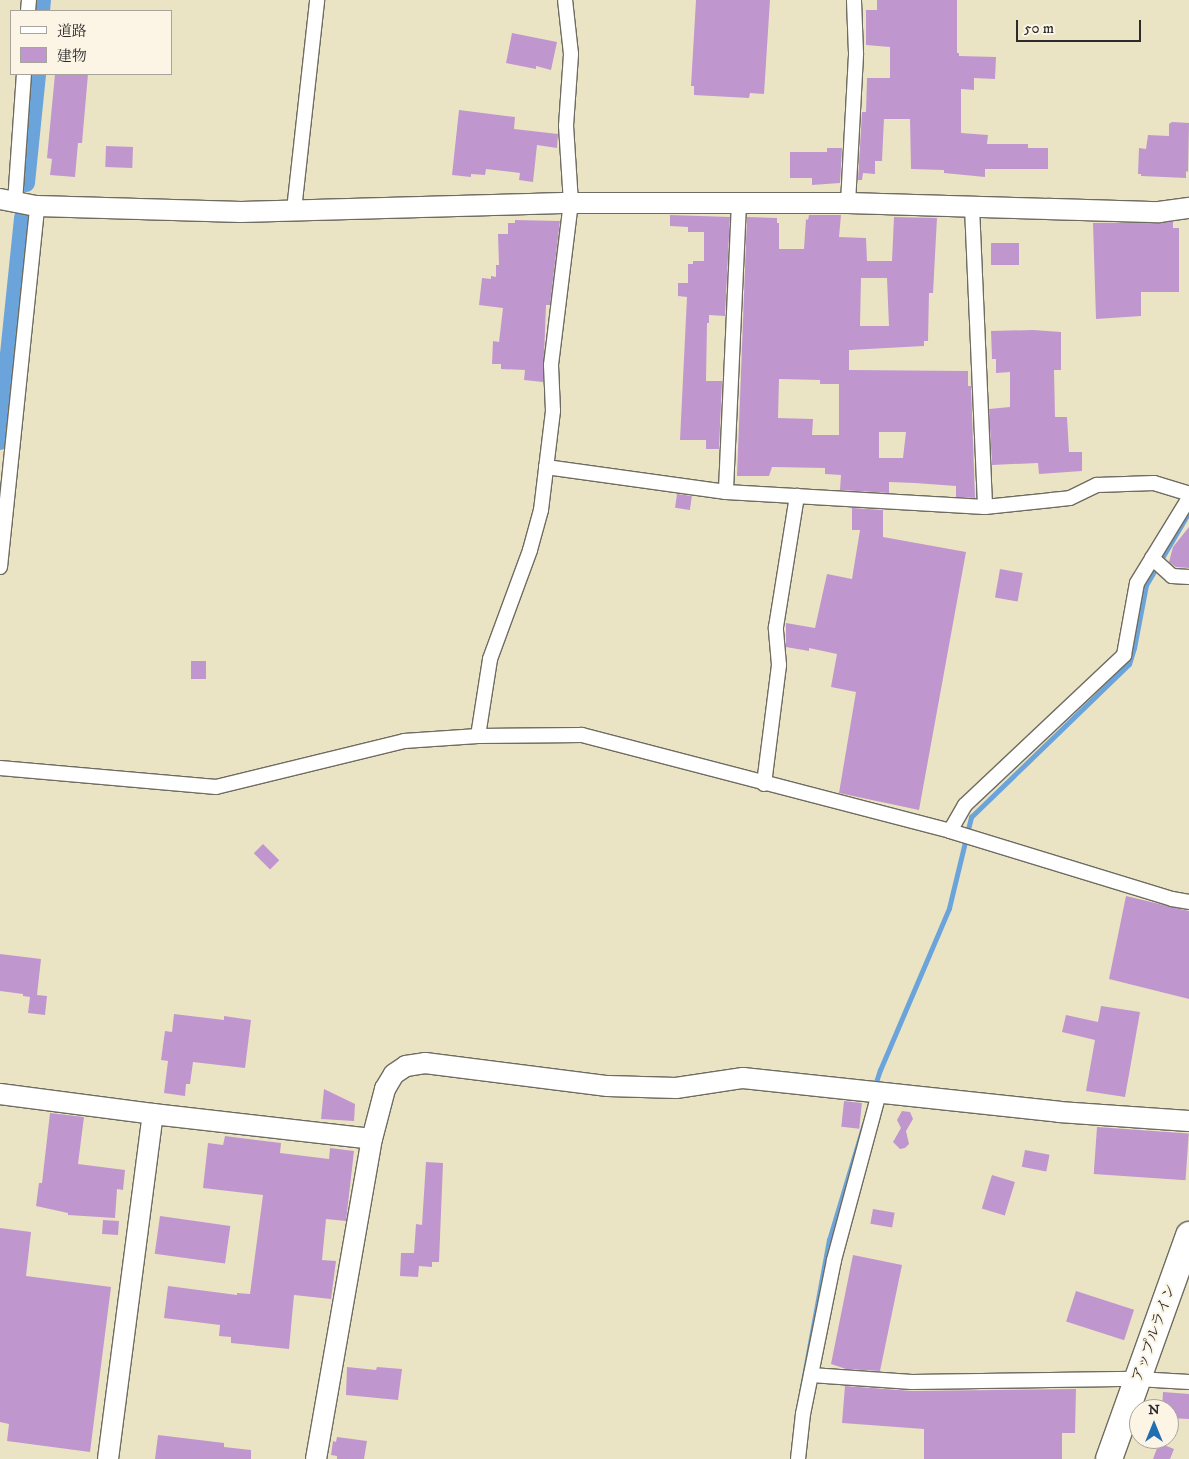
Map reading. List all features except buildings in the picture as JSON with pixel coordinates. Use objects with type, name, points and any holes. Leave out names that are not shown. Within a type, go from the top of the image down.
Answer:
[{"type":"highway","name":"アップルライン","points":[[1108,1459],[1189,1235]]},
{"type":"street","points":[[294,210],[317,0]]},
{"type":"street","points":[[478,736],[490,659],[530,550],[541,510],[554,410],[551,365],[571,203],[566,126],[571,54],[565,0]]},
{"type":"street","points":[[848,203],[856,53],[854,0]]},
{"type":"street","points":[[24,75],[8,200],[37,206],[240,212],[571,203],[848,203],[1159,212],[1189,208]]},
{"type":"street","points":[[726,492],[739,203]]},
{"type":"street","points":[[0,567],[37,206]]},
{"type":"street","points":[[972,207],[985,507]]},
{"type":"street","points":[[546,467],[726,492],[985,507],[1070,498],[1097,484],[1154,483],[1189,496],[1137,583],[1124,655],[965,804],[950,831]]},
{"type":"street","points":[[764,784],[780,665],[776,627],[797,496]]},
{"type":"street","points":[[1152,558],[1172,576],[1189,577]]},
{"type":"street","points":[[0,768],[216,787],[404,741],[478,736],[582,735],[950,831],[1172,900],[1189,902]]},
{"type":"street","points":[[316,1459],[372,1139],[385,1089],[394,1074],[406,1066],[425,1063],[608,1086],[676,1088],[743,1078],[1059,1112],[1189,1121]]},
{"type":"street","points":[[798,1459],[803,1414],[834,1260],[879,1093]]},
{"type":"street","points":[[0,1094],[372,1139]]},
{"type":"street","points":[[108,1459],[153,1114]]},
{"type":"street","points":[[811,1375],[912,1382],[1137,1378],[1189,1382]]},
{"type":"waterway","points":[[41,10],[42,0]]},
{"type":"waterway","points":[[26,183],[37,75]]},
{"type":"waterway","points":[[0,441],[23,217]]},
{"type":"waterway","points":[[874,1088],[949,908],[971,817],[1129,664],[1134,648],[1146,585],[1189,512]]},
{"type":"waterway","points":[[801,1392],[829,1240],[864,1123]]}]
